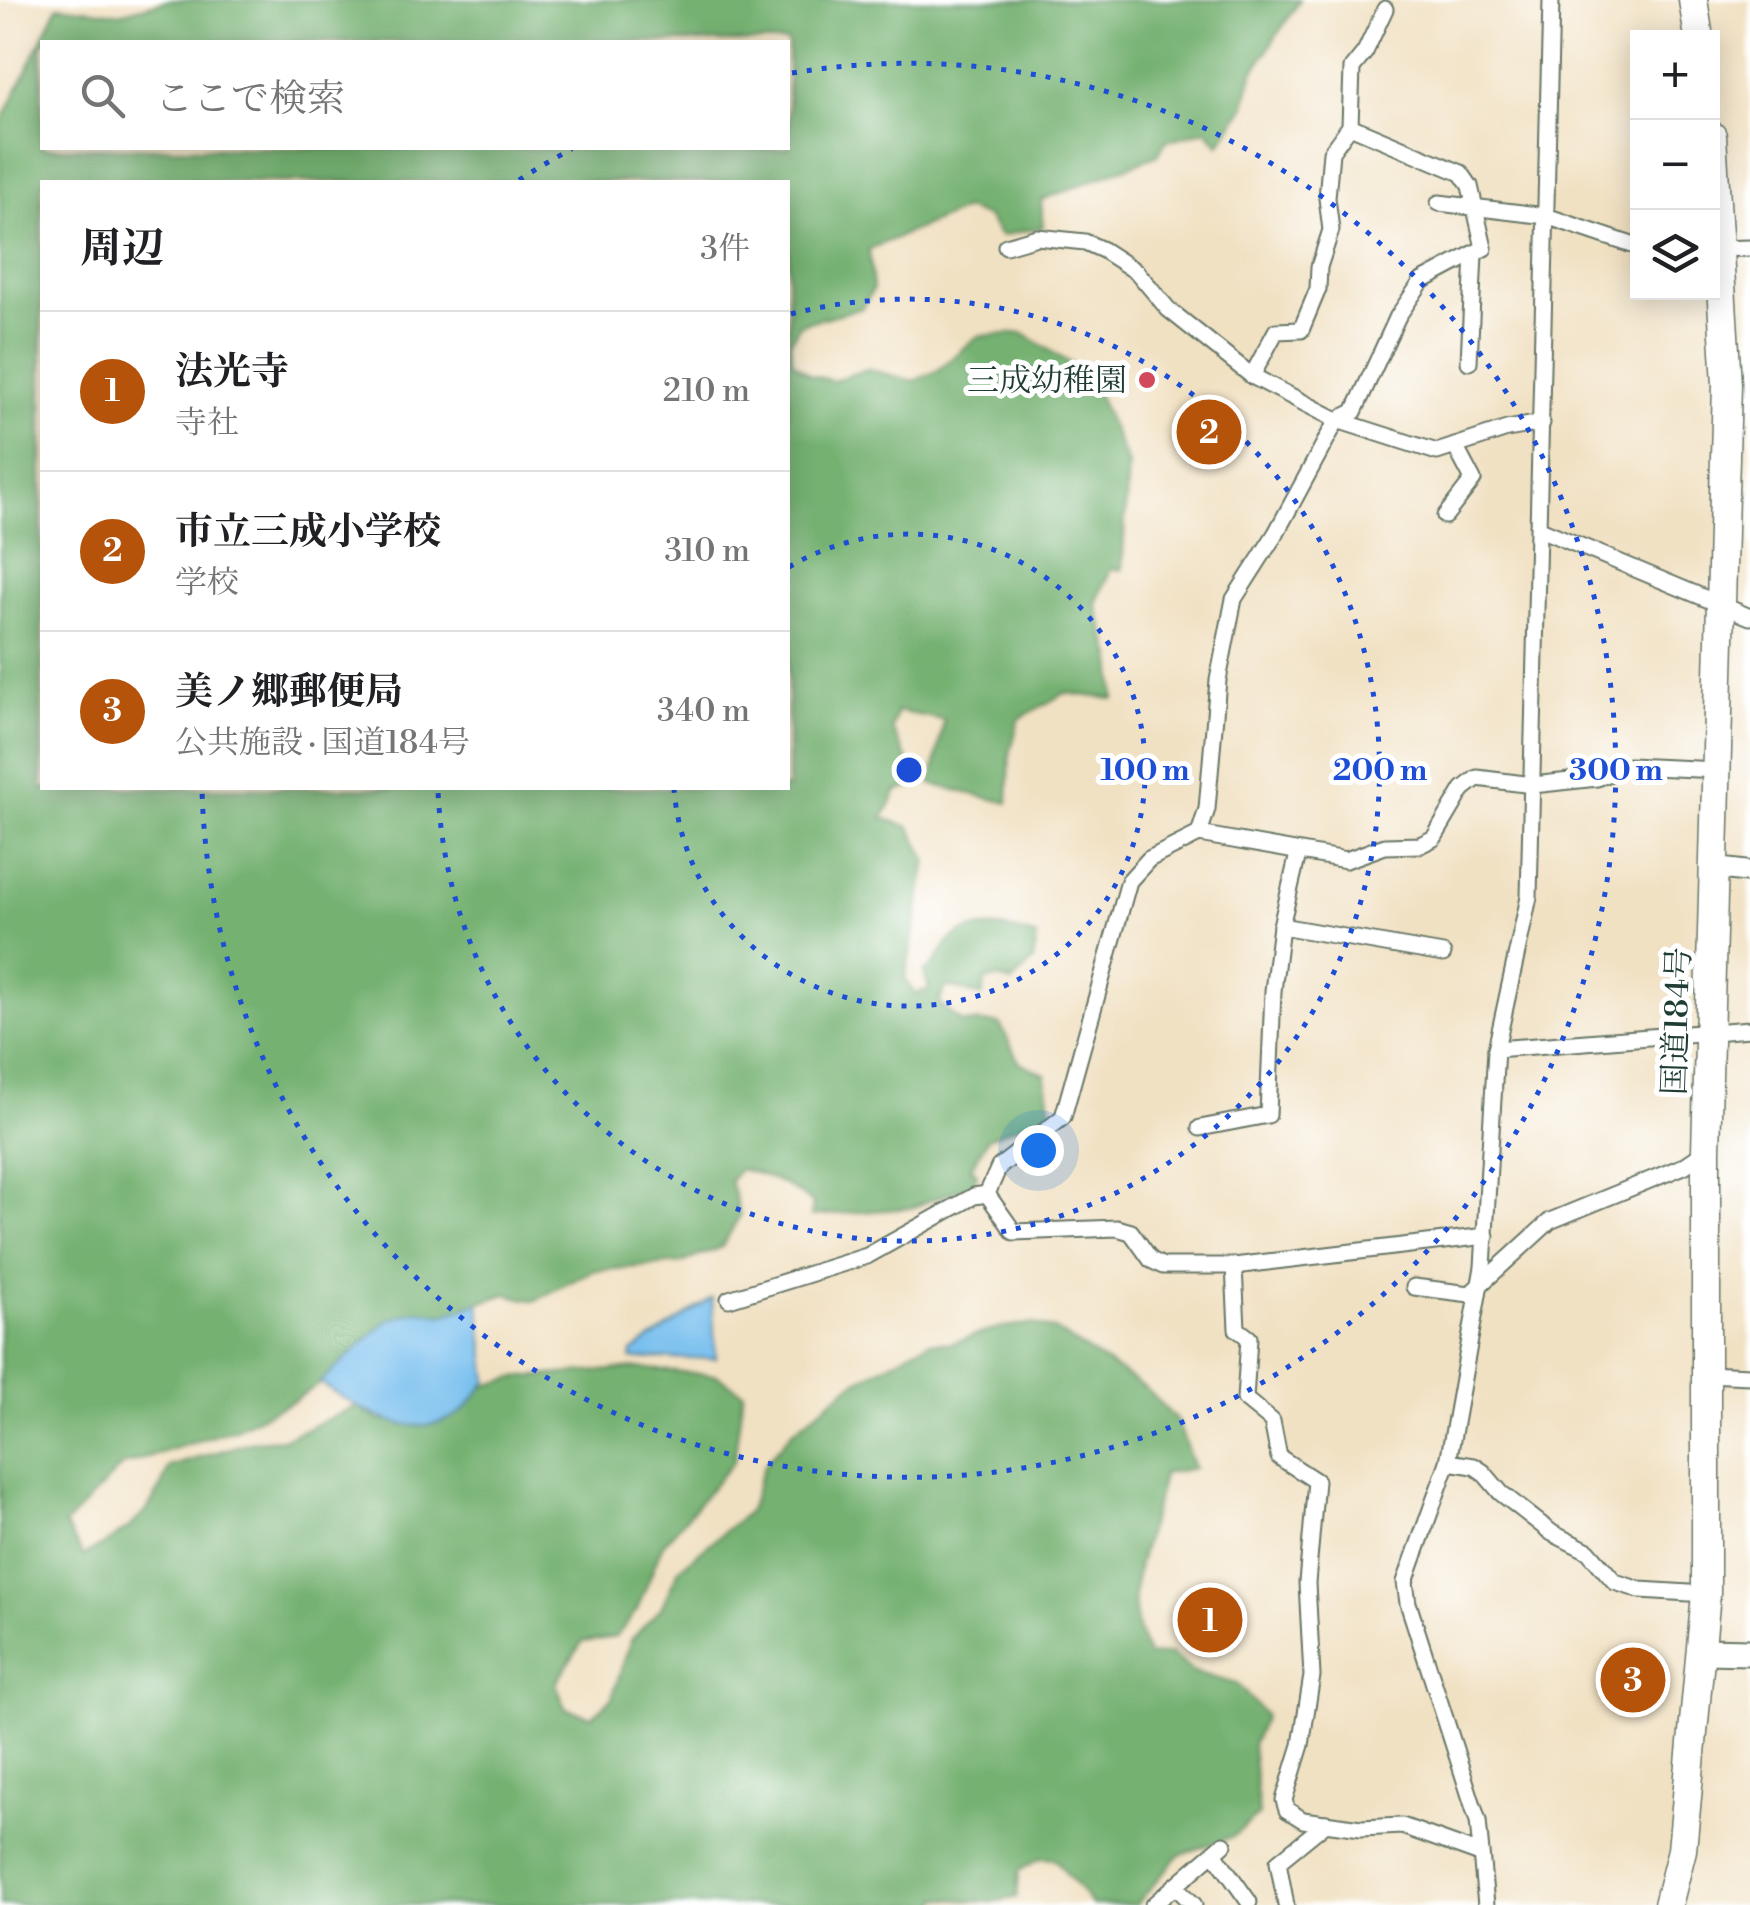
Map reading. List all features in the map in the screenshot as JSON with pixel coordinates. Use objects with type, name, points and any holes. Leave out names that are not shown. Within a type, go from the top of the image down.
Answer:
[{"type":"highway","points":[[1694,0],[1698,30]]},
{"type":"highway","name":"国道184号","points":[[1668,1905],[1682,1850],[1704,1651],[1706,1594],[1706,1151],[1719,770],[1737,611],[1720,290]]},
{"type":"main road","points":[[1704,1651],[1750,1652]]},
{"type":"street","points":[[1486,1905],[1478,1822],[1408,1603],[1405,1582],[1448,1462],[1486,1236],[1496,1049],[1529,897],[1540,530],[1547,1]]},
{"type":"street","points":[[1252,376],[1276,331],[1301,330],[1318,288],[1318,267],[1331,230],[1331,152],[1350,126],[1352,68],[1365,52],[1385,9]]},
{"type":"street","points":[[1199,834],[1207,809],[1218,680],[1234,600],[1276,533],[1337,420],[1354,412],[1398,316],[1422,281],[1484,248],[1470,186],[1448,164],[1392,146],[1350,126]]},
{"type":"street","points":[[1439,203],[1546,216],[1630,244]]},
{"type":"street","points":[[1006,246],[1037,237],[1085,242],[1103,250],[1137,272],[1168,309],[1252,376],[1337,420],[1437,452],[1542,423]]},
{"type":"street","points":[[1720,249],[1750,248]]},
{"type":"street","points":[[1468,362],[1474,254]]},
{"type":"street","points":[[1446,516],[1473,480],[1455,446]]},
{"type":"street","points":[[1540,530],[1737,611]]},
{"type":"street","points":[[988,1194],[999,1168],[1064,1117],[1129,881],[1149,859],[1199,834],[1241,843],[1272,843],[1298,854],[1346,860],[1386,846],[1420,844],[1434,838],[1463,789],[1477,778],[1534,785],[1598,778],[1629,766],[1719,770]]},
{"type":"street","points":[[1200,1128],[1268,1115],[1273,991],[1281,926],[1298,854]]},
{"type":"street","points":[[1716,868],[1750,872]]},
{"type":"street","points":[[1281,926],[1442,954]]},
{"type":"street","points":[[1496,1049],[1750,1030]]},
{"type":"street","points":[[1414,1287],[1470,1294],[1550,1222],[1684,1166],[1706,1151]]},
{"type":"street","points":[[988,1194],[1014,1232],[1117,1228],[1131,1232],[1151,1260],[1163,1266],[1234,1266],[1486,1236]]},
{"type":"street","points":[[729,1299],[867,1256],[974,1196],[988,1194]]},
{"type":"street","points":[[1234,1266],[1237,1329],[1249,1338],[1245,1400],[1272,1421],[1279,1457],[1316,1481],[1307,1584],[1312,1676],[1301,1744],[1284,1800],[1288,1810],[1303,1820],[1326,1824],[1402,1826],[1480,1854]]},
{"type":"street","points":[[1706,1374],[1750,1376]]},
{"type":"street","points":[[1448,1462],[1483,1472],[1501,1493],[1552,1533],[1588,1551],[1615,1582],[1640,1590],[1706,1594]]},
{"type":"street","points":[[1286,1905],[1278,1862],[1326,1824]]},
{"type":"street","points":[[1153,1905],[1219,1848],[1249,1902]]},
{"type":"street","points":[[1175,1886],[1194,1905]]},
{"type":"green space","points":[[169,0],[1300,0],[1253,72],[1245,105],[1219,145],[1207,130],[1166,141],[1158,155],[1041,200],[1043,227],[1000,236],[987,217],[965,209],[869,249],[873,289],[862,308],[800,324],[790,343],[793,362],[810,375],[833,381],[867,369],[914,381],[937,371],[978,336],[1022,333],[1089,375],[1128,465],[1122,570],[1111,568],[1096,603],[1112,657],[1115,699],[1065,693],[1019,719],[1010,754],[1008,803],[931,784],[944,720],[897,711],[892,729],[920,785],[897,791],[883,818],[910,827],[927,860],[905,980],[915,994],[929,989],[924,972],[950,941],[969,930],[1004,929],[1037,937],[1033,961],[1011,983],[999,978],[986,980],[982,996],[946,986],[939,1003],[961,1022],[1000,1024],[1019,1062],[1045,1074],[1051,1112],[988,1138],[971,1167],[977,1174],[973,1184],[911,1208],[811,1216],[813,1203],[804,1197],[769,1177],[739,1169],[730,1181],[740,1215],[722,1247],[681,1263],[592,1271],[534,1301],[506,1294],[443,1315],[418,1311],[388,1320],[320,1383],[295,1400],[235,1429],[123,1465],[65,1525],[83,1556],[113,1539],[146,1511],[169,1467],[253,1441],[283,1439],[357,1406],[380,1421],[461,1412],[482,1387],[513,1378],[637,1368],[716,1375],[743,1392],[734,1461],[662,1546],[637,1610],[616,1637],[582,1642],[556,1683],[565,1708],[592,1717],[612,1698],[631,1640],[661,1608],[679,1569],[749,1511],[764,1465],[792,1432],[850,1385],[929,1342],[951,1343],[1003,1327],[1032,1324],[1055,1330],[1145,1388],[1177,1421],[1194,1468],[1163,1474],[1139,1565],[1135,1609],[1148,1656],[1170,1654],[1194,1672],[1237,1684],[1265,1715],[1252,1745],[1259,1815],[1232,1837],[1179,1855],[1136,1905],[1092,1905],[1055,1859],[1041,1858],[1019,1871],[1017,1897],[988,1902],[940,1898],[937,1905],[0,1905],[0,125],[40,43],[40,150],[790,150],[790,40],[41,40],[58,6],[119,13]]},
{"type":"water","points":[[712,1298],[716,1358],[631,1359],[632,1352]]},
{"type":"water","points":[[479,1303],[488,1381],[465,1409],[443,1422],[406,1425],[388,1420],[320,1383],[388,1320],[418,1311],[443,1315]]},
{"type":"place","name":"三成幼稚園","points":[[1147,380]]},
{"type":"place","name":"市立三成小学校","points":[[1209,432]]},
{"type":"place","name":"法光寺","points":[[1210,1620]]},
{"type":"place","name":"美ノ郷郵便局","points":[[1633,1680]]}]
